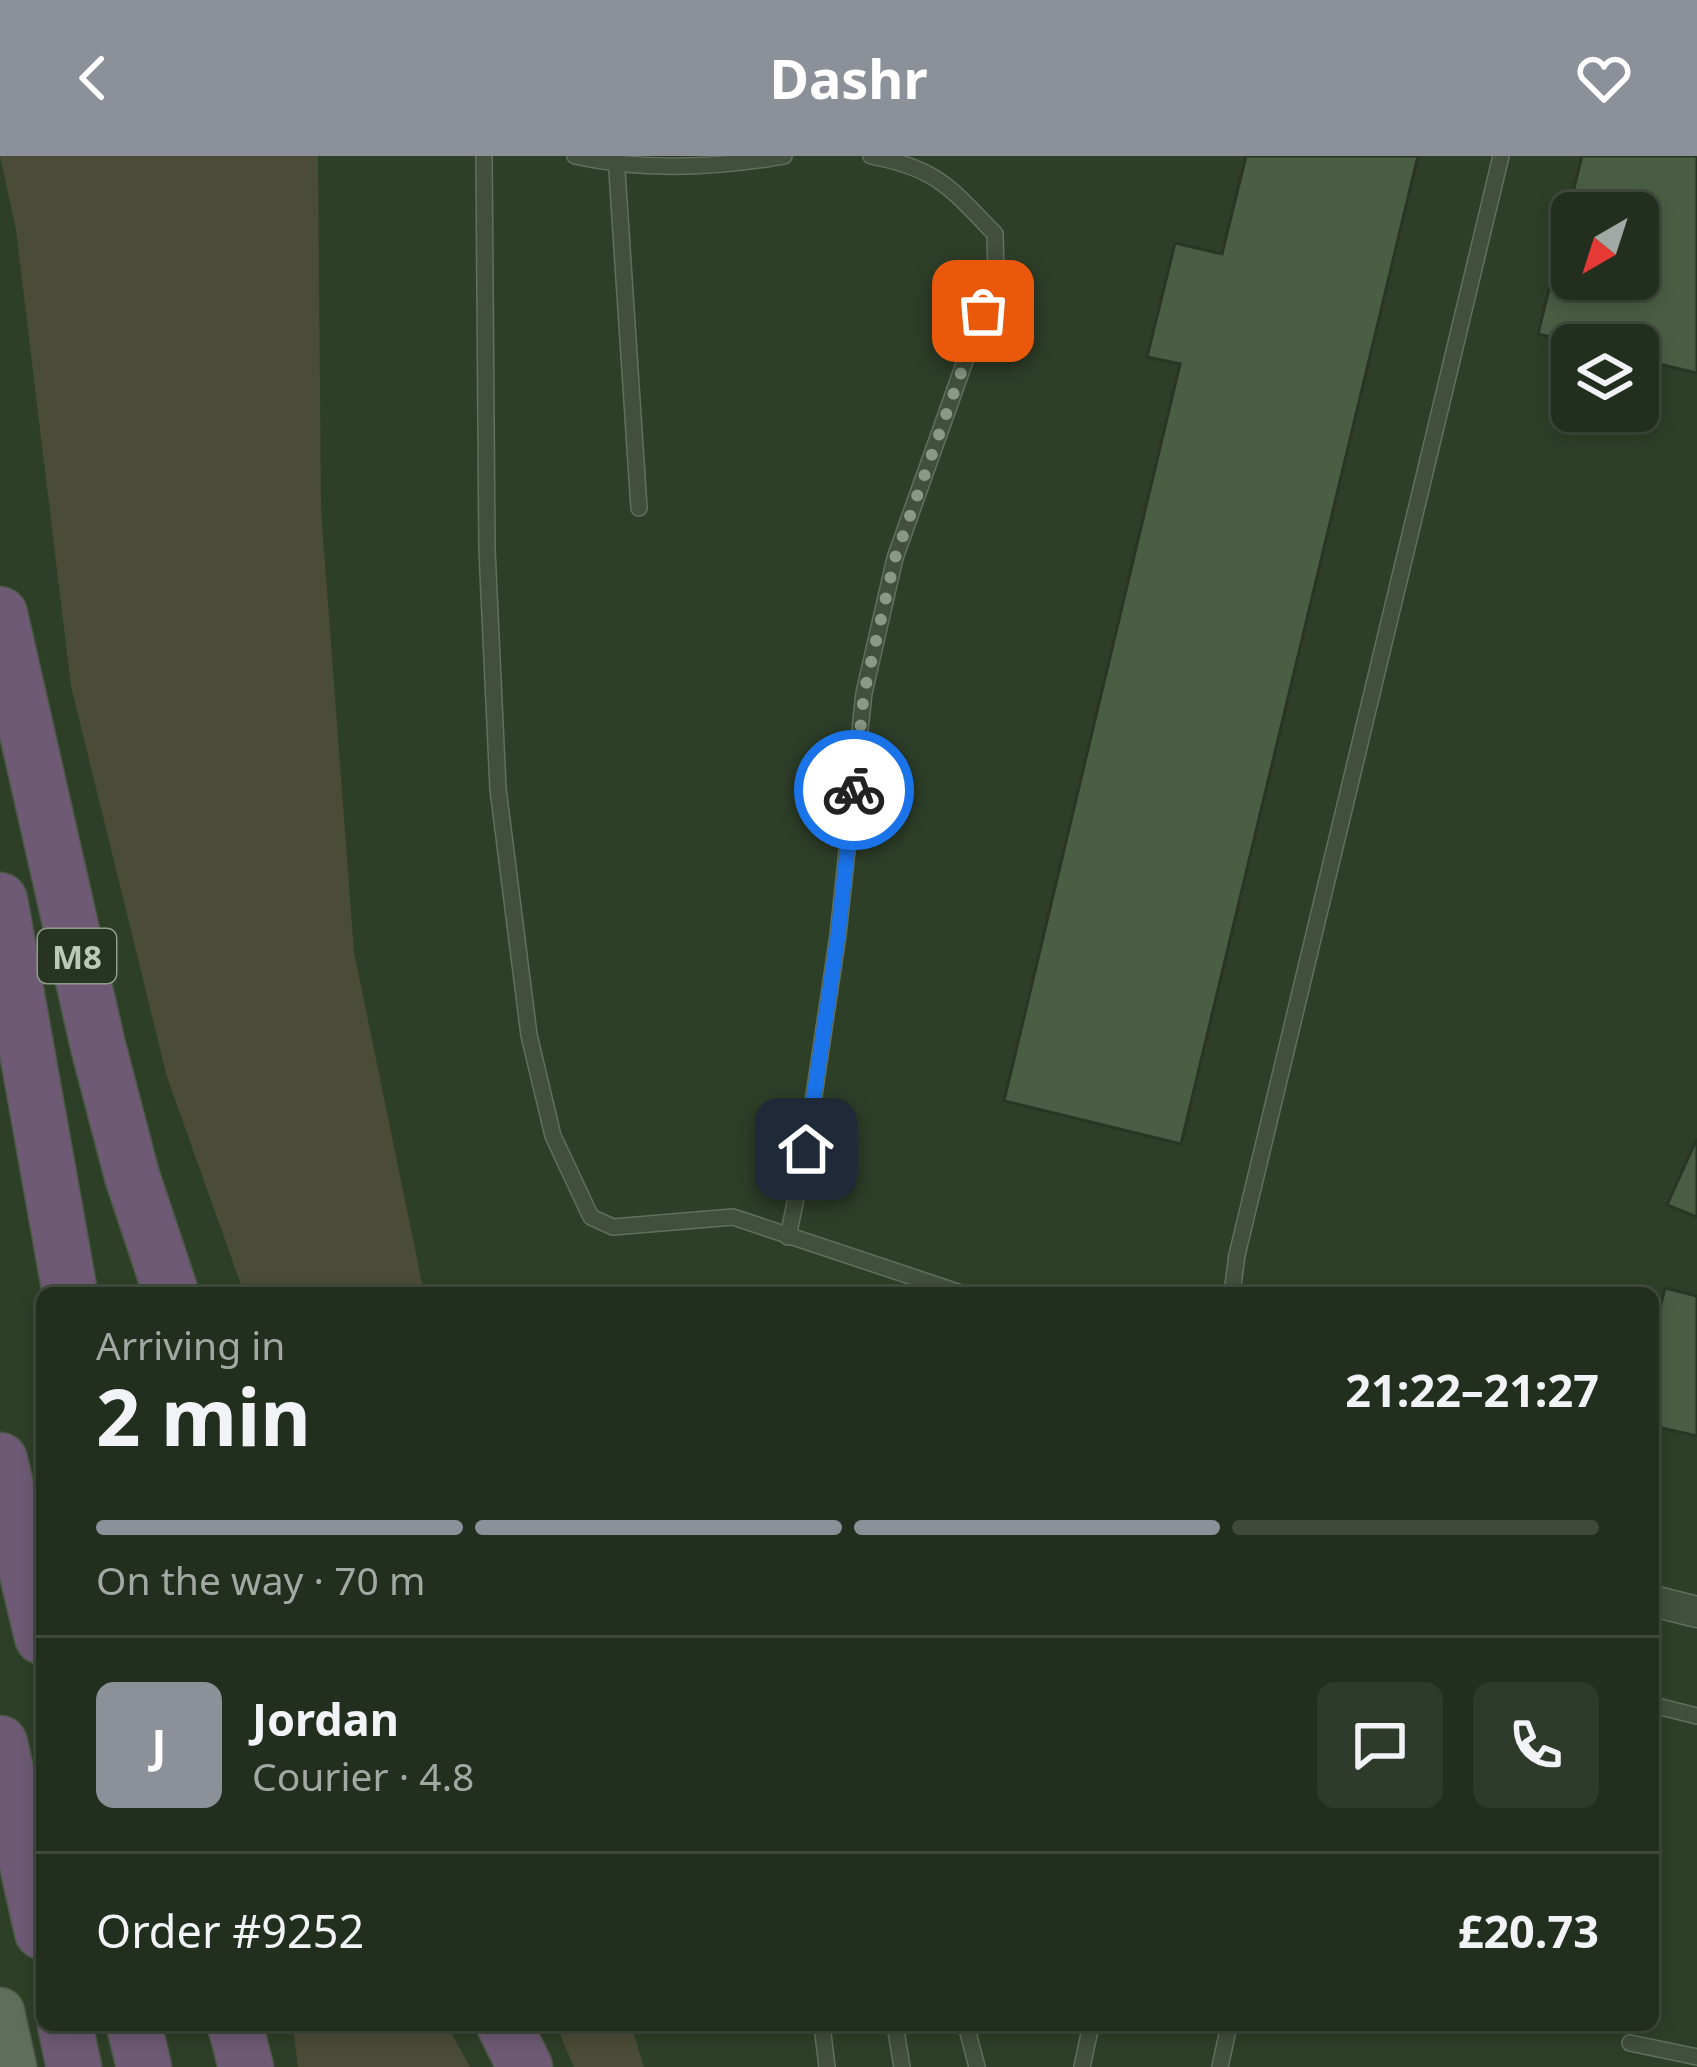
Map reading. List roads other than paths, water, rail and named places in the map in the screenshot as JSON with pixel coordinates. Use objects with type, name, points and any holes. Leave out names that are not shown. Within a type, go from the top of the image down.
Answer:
[{"type":"highway","name":"M8","points":[[0,614],[103,1067],[169,1287]]},
{"type":"highway","name":"M8","points":[[0,900],[69,1287]]},
{"type":"highway","points":[[0,1460],[36,1612]]},
{"type":"highway","points":[[0,1743],[36,1905]]},
{"type":"highway","points":[[66,2031],[74,2067]]},
{"type":"highway","points":[[135,2031],[144,2067]]},
{"type":"highway","points":[[237,2031],[246,2067]]},
{"type":"highway","points":[[507,2031],[525,2067]]},
{"type":"main road","points":[[0,2012],[12,2067]]},
{"type":"street","points":[[1659,1602],[1697,1612]]},
{"type":"lane","points":[[484,156],[487,550],[498,789],[530,1035],[553,1136],[591,1217],[614,1227],[733,1217],[942,1287]]},
{"type":"lane","points":[[575,156],[684,165],[784,156]]},
{"type":"lane","points":[[788,1237],[838,935],[864,693],[895,558],[996,274],[995,234],[948,185],[914,164],[871,156]]},
{"type":"lane","points":[[1233,1287],[1501,156]]},
{"type":"lane","points":[[615,160],[639,508]]},
{"type":"lane","points":[[1659,1706],[1697,1716]]},
{"type":"lane","points":[[823,2031],[826,2067]]},
{"type":"lane","points":[[896,2031],[902,2067]]},
{"type":"lane","points":[[968,2031],[977,2067]]},
{"type":"lane","points":[[1082,2067],[1090,2031]]},
{"type":"lane","points":[[1220,2067],[1227,2031]]},
{"type":"lane","points":[[1630,2043],[1697,2057]]}]
